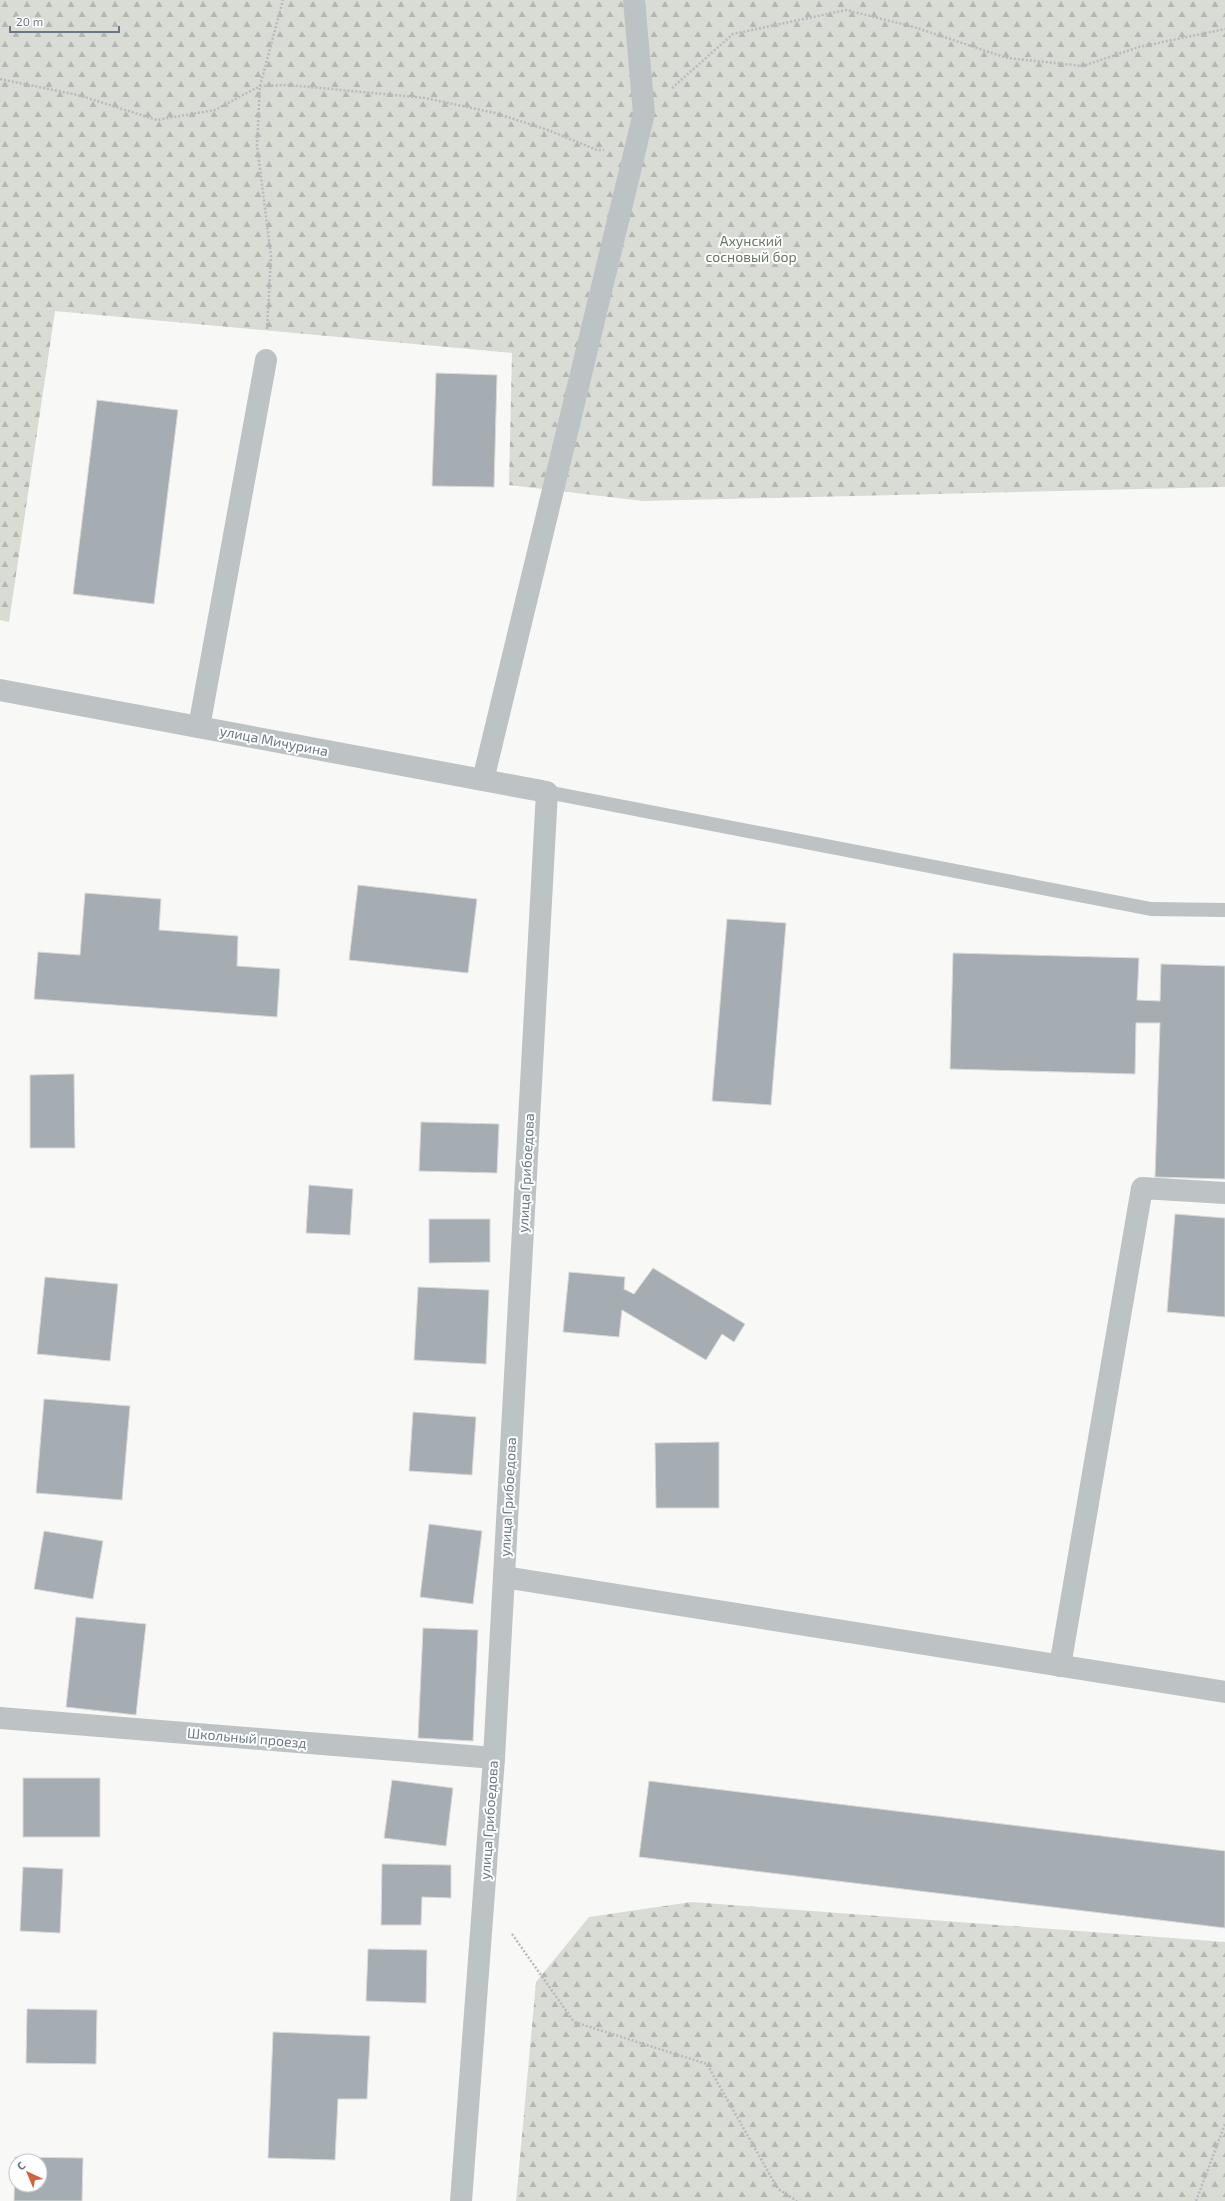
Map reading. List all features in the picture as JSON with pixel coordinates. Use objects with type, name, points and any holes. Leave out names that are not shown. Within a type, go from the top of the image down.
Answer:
[{"type":"street","points":[[483,780],[644,113],[634,0]]},
{"type":"street","points":[[199,727],[266,360]]},
{"type":"street","name":"улица Мичурина","points":[[0,690],[547,792]]},
{"type":"street","name":"улица Грибоедова","points":[[460,2201],[494,1758],[547,792]]},
{"type":"street","points":[[1060,1666],[1142,1188],[1225,1193]]},
{"type":"street","points":[[504,1577],[1225,1692]]},
{"type":"street","name":"Школьный проезд","points":[[0,1718],[494,1758]]},
{"type":"lane","points":[[547,792],[1151,909],[1225,910]]},
{"type":"path","points":[[266,360],[271,256],[257,145],[260,86],[283,0]]},
{"type":"path","points":[[484,1894],[574,2022],[707,2064],[778,2190],[797,2201]]},
{"type":"path","points":[[1196,2201],[1225,2124]]},
{"type":"green space","name":"Ахунский сосновый бор","points":[[0,0],[1225,0],[1225,487],[643,501],[509,485],[512,353],[55,311],[9,622],[0,620]]},
{"type":"green space","points":[[692,1902],[1225,1942],[1225,2201],[516,2201],[536,1982],[589,1917]]},
{"type":"building","points":[[436,373],[497,375],[494,487],[432,486]]},
{"type":"building","points":[[97,400],[178,410],[154,604],[73,594]]},
{"type":"building","points":[[358,885],[477,899],[468,973],[349,960]]},
{"type":"building","points":[[85,893],[161,899],[159,930],[238,936],[237,966],[280,969],[277,1017],[34,999],[38,952],[80,955]]},
{"type":"building","points":[[727,919],[786,923],[771,1105],[712,1101]]},
{"type":"building","points":[[953,953],[1139,958],[1137,1000],[1160,1001],[1161,964],[1225,966],[1225,1179],[1155,1177],[1160,1023],[1136,1023],[1135,1074],[950,1069]]},
{"type":"building","points":[[74,1074],[75,1148],[30,1148],[30,1075]]},
{"type":"building","points":[[421,1122],[499,1124],[497,1173],[419,1171]]},
{"type":"building","points":[[309,1185],[353,1189],[350,1235],[306,1233]]},
{"type":"building","points":[[1175,1214],[1225,1218],[1225,1317],[1167,1312]]},
{"type":"building","points":[[429,1219],[490,1219],[490,1262],[429,1263]]},
{"type":"building","points":[[653,1268],[745,1324],[734,1342],[722,1334],[706,1360],[622,1310],[619,1337],[563,1332],[569,1272],[625,1277],[624,1289],[634,1294]]},
{"type":"building","points":[[45,1277],[118,1284],[110,1361],[37,1354]]},
{"type":"building","points":[[418,1287],[489,1290],[486,1364],[414,1360]]},
{"type":"building","points":[[44,1399],[130,1406],[122,1500],[36,1493]]},
{"type":"building","points":[[413,1412],[476,1417],[472,1475],[409,1471]]},
{"type":"building","points":[[719,1442],[719,1508],[656,1508],[655,1443]]},
{"type":"building","points":[[429,1524],[482,1531],[473,1604],[420,1597]]},
{"type":"building","points":[[44,1531],[103,1541],[93,1599],[34,1589]]},
{"type":"building","points":[[76,1617],[146,1624],[136,1715],[66,1707]]},
{"type":"building","points":[[423,1628],[478,1630],[473,1741],[418,1738]]},
{"type":"building","points":[[23,1778],[100,1778],[100,1837],[23,1837]]},
{"type":"building","points":[[392,1780],[453,1788],[446,1846],[384,1838]]},
{"type":"building","points":[[649,1781],[1225,1851],[1225,1928],[639,1857]]},
{"type":"building","points":[[382,1864],[451,1865],[451,1898],[422,1897],[421,1925],[381,1925]]},
{"type":"building","points":[[23,1867],[63,1869],[60,1933],[20,1931]]},
{"type":"building","points":[[368,1949],[427,1950],[426,2003],[366,2001]]},
{"type":"building","points":[[27,2009],[97,2010],[96,2064],[26,2063]]},
{"type":"building","points":[[273,2032],[370,2036],[367,2099],[338,2099],[335,2160],[268,2158]]},
{"type":"building","points":[[48,2157],[83,2158],[82,2201],[14,2201],[14,2193],[48,2193]]}]
